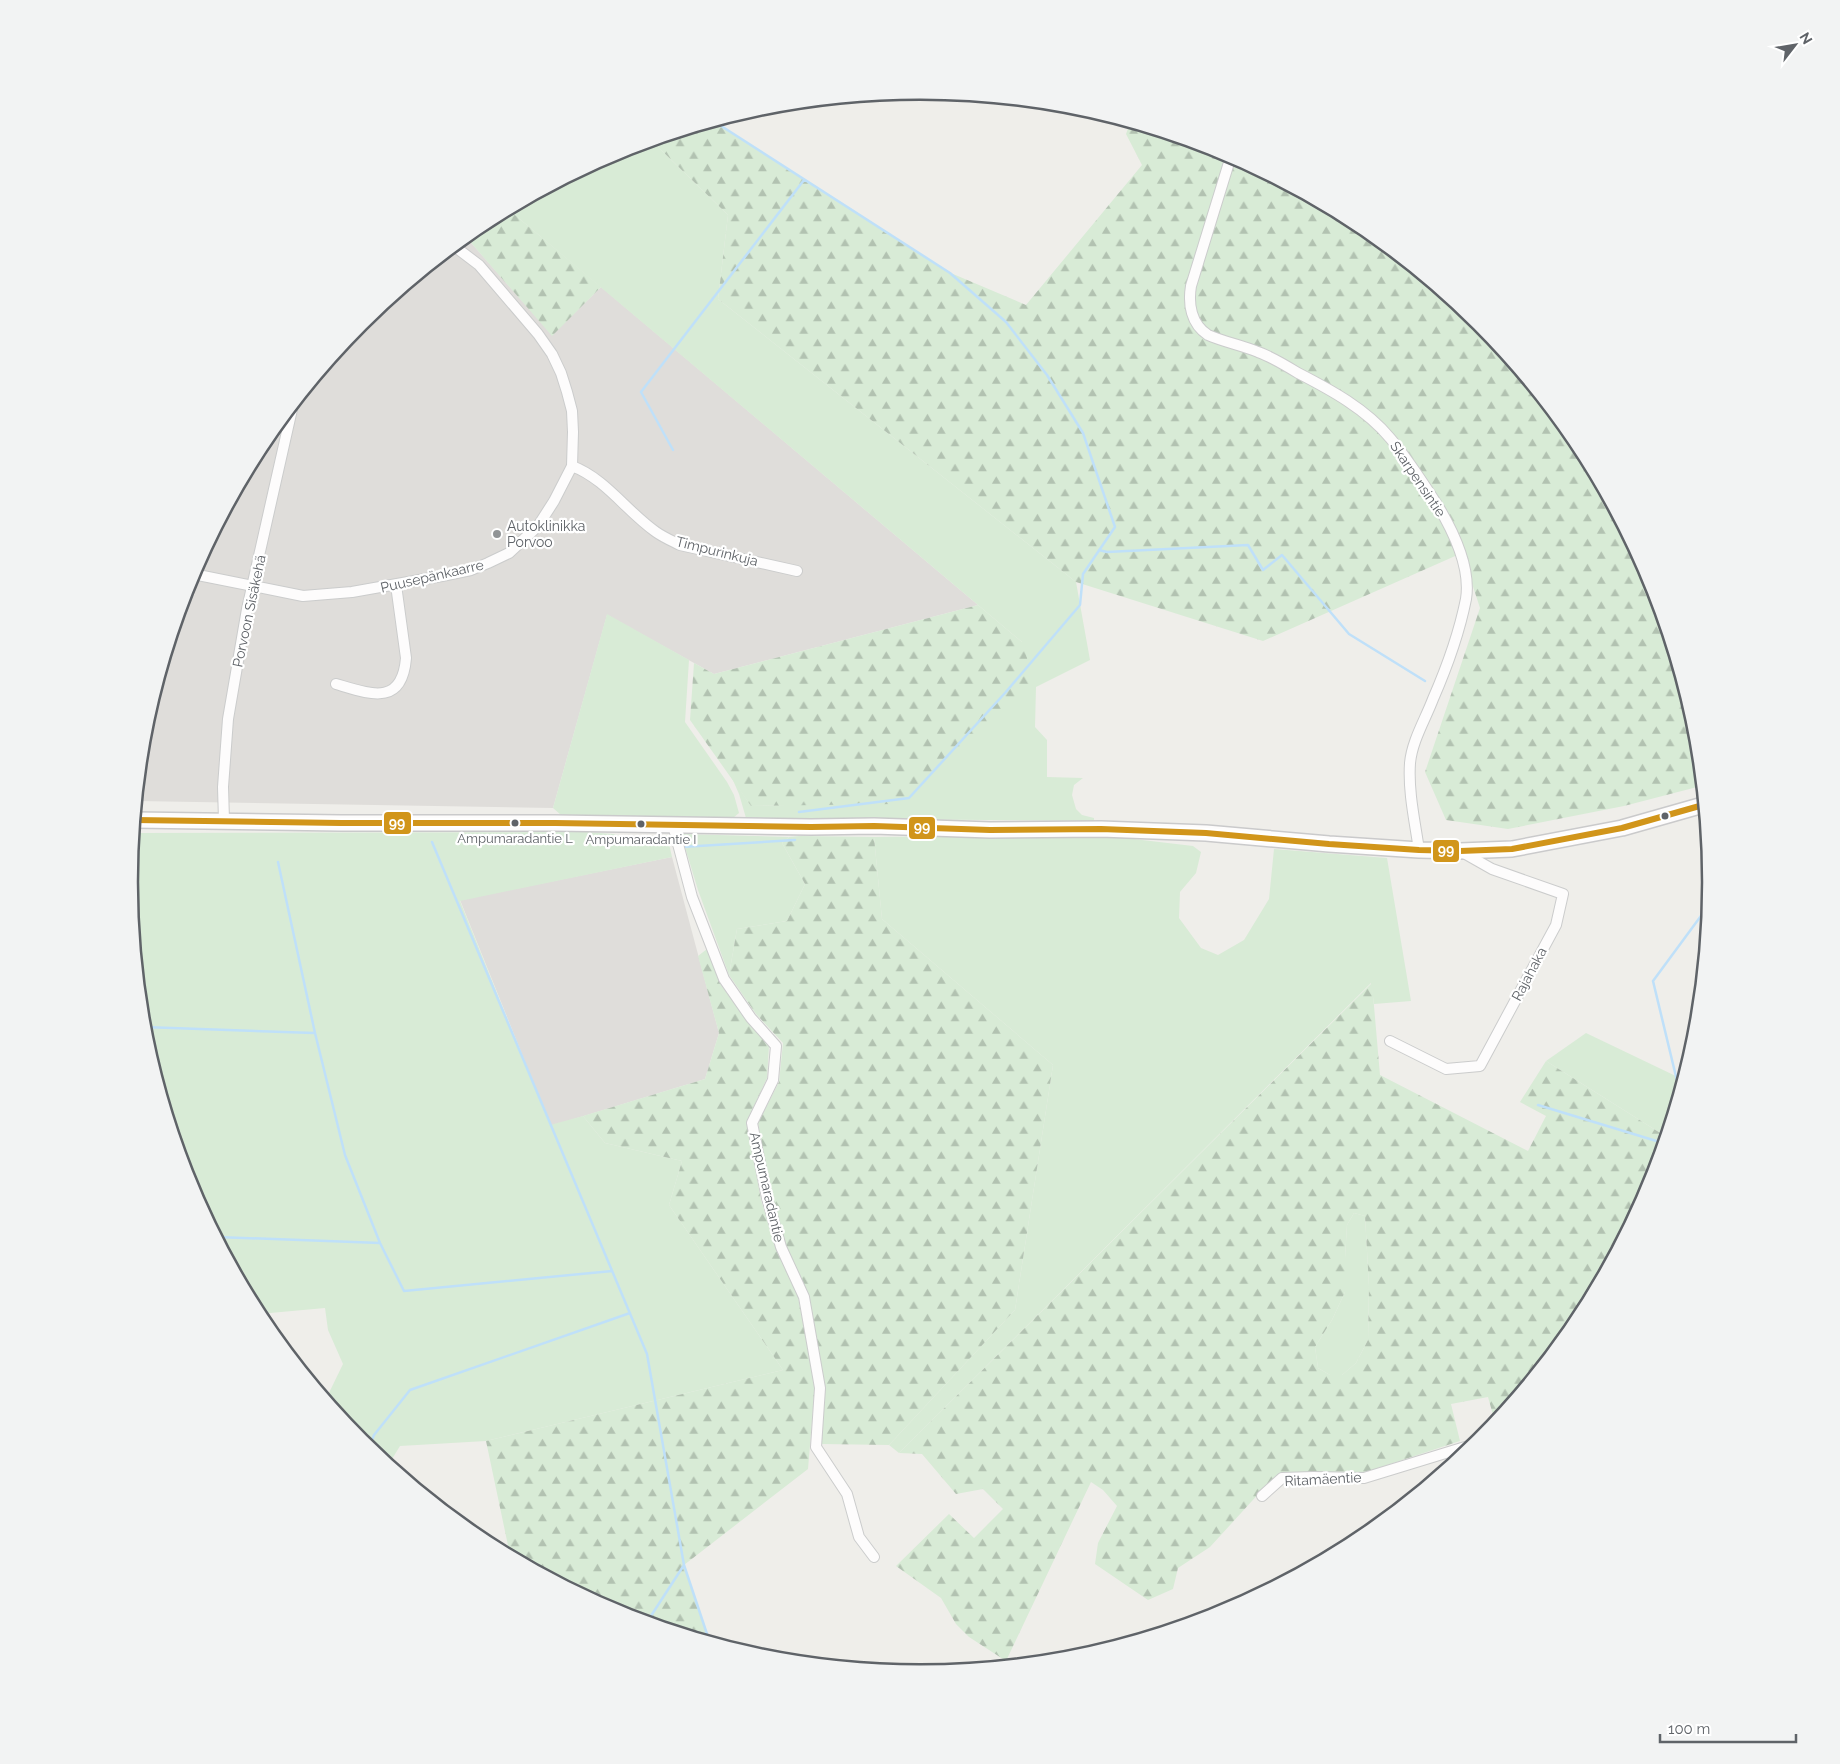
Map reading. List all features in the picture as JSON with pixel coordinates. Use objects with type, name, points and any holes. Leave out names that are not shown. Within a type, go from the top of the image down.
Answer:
[{"type":"main road","points":[[141,820],[1130,830],[1206,832],[1329,844],[1460,851],[1522,847],[1622,828],[1698,807]]},
{"type":"street","name":"Skarpensintie","points":[[1229,165],[1191,286],[1190,308],[1196,323],[1201,331],[1208,335],[1257,351],[1272,358],[1341,397],[1370,418],[1389,436],[1414,468],[1448,522],[1460,553],[1465,576],[1466,596],[1454,646],[1421,727],[1410,762],[1418,850]]},
{"type":"street","name":"Puusepänkaarre","points":[[201,576],[304,596],[352,592],[470,570],[509,553],[538,526],[554,501],[572,466],[574,432],[572,411],[561,373],[552,354],[538,334],[479,265],[460,251]]},
{"type":"street","name":"Porvoon Sisäkehä","points":[[224,820],[223,787],[228,719],[247,609],[290,421]]},
{"type":"street","name":"Timpurinkuja","points":[[572,466],[601,482],[655,532],[667,539],[680,545],[797,571]]},
{"type":"street","points":[[336,684],[366,694],[378,694],[394,689],[402,680],[406,658],[396,585]]},
{"type":"street","name":"Ampumaradantie","points":[[673,825],[692,897],[724,979],[751,1018],[776,1046],[773,1080],[752,1123],[767,1198],[781,1247],[804,1297],[820,1388],[816,1447],[847,1494],[859,1537],[874,1557]]},
{"type":"street","name":"Rajahaka","points":[[1390,1041],[1446,1069],[1480,1066],[1556,925],[1563,894],[1492,869],[1460,851]]},
{"type":"street","name":"Ritamäentie","points":[[1262,1496],[1282,1478],[1364,1478],[1458,1450]]},
{"type":"shaded area","points":[[471,243],[552,335],[601,287],[978,605],[714,674],[607,615],[553,808],[143,801],[153,729],[180,631],[198,583],[219,536],[243,491],[270,448],[332,366],[404,294]]},
{"type":"shaded area","points":[[672,857],[719,1033],[705,1079],[551,1126],[460,900]]},
{"type":"green space","points":[[721,126],[946,271],[1026,305],[1142,165],[1126,134],[1128,129],[1219,160],[1266,181],[1311,205],[1354,232],[1436,294],[1508,366],[1570,448],[1597,491],[1621,536],[1642,583],[1660,631],[1687,729],[1696,787],[1624,806],[1508,829],[1446,820],[1425,772],[1480,608],[1462,553],[1263,641],[1076,582],[718,299],[728,215],[657,146]]},
{"type":"green space","points":[[657,146],[728,215],[718,299],[1076,582],[1090,660],[1036,687],[1035,727],[1047,740],[1047,777],[1083,778],[1074,785],[1072,795],[1076,809],[1082,815],[1094,818],[1094,821],[746,818],[732,778],[751,806],[817,804],[1022,642],[514,214],[574,181]]},
{"type":"green space","points":[[514,214],[601,287],[552,336],[471,243]]},
{"type":"green space","points":[[978,605],[1022,642],[1036,687],[897,804],[751,806],[690,720],[694,663],[714,674]]},
{"type":"green space","points":[[607,614],[689,660],[685,722],[734,795],[739,813],[733,818],[561,815],[553,808]]},
{"type":"green space","points":[[586,832],[613,834],[630,838],[667,835],[672,857],[460,901],[550,1125],[583,1116],[605,1143],[682,1161],[669,1205],[783,1370],[486,1441],[400,1446],[392,1459],[329,1394],[343,1364],[328,1330],[325,1308],[268,1313],[243,1273],[219,1228],[198,1181],[180,1133],[153,1035],[140,933],[138,882],[140,833]]},
{"type":"green space","points":[[681,834],[789,837],[782,843],[805,884],[787,921],[737,929],[729,975],[698,890]]},
{"type":"green space","points":[[789,837],[874,837],[882,919],[1053,1065],[1015,1310],[889,1445],[821,1444],[825,1388],[809,1295],[785,1243],[770,1189],[758,1123],[779,1082],[783,1043],[756,1014],[729,975],[737,929],[787,921],[805,884],[782,843]]},
{"type":"green space","points":[[874,837],[1125,838],[1193,846],[1201,852],[1196,873],[1180,892],[1179,918],[1201,948],[1218,955],[1244,940],[1269,899],[1274,849],[1387,858],[1411,1001],[1374,1004],[1371,983],[899,1453],[889,1445],[1015,1310],[1053,1065],[882,919]]},
{"type":"green space","points":[[707,949],[721,985],[750,1025],[769,1046],[767,1078],[747,1121],[761,1200],[777,1250],[798,1297],[815,1385],[808,1469],[684,1565],[707,1634],[621,1604],[574,1583],[508,1546],[486,1441],[783,1370],[669,1205],[682,1161],[605,1143],[583,1116],[705,1079],[719,1033],[698,956]]},
{"type":"green space","points":[[1372,983],[1380,1075],[1528,1151],[1546,1116],[1520,1102],[1546,1061],[1660,1133],[1642,1181],[1621,1228],[1597,1273],[1570,1316],[1540,1358],[1493,1414],[1488,1397],[1451,1404],[1460,1441],[1363,1473],[1282,1474],[1262,1490],[1210,1547],[1178,1568],[1173,1589],[1148,1600],[1095,1564],[1098,1543],[1117,1506],[1103,1490],[1091,1482],[1007,1658],[1003,1659],[969,1637],[956,1624],[941,1598],[896,1566],[949,1514],[974,1538],[1003,1509],[983,1489],[956,1494],[922,1454],[899,1453]],"holes":[[[1354,1213],[1365,1216],[1369,1286],[1368,1340],[1356,1363],[1342,1375],[1330,1375],[1318,1368],[1315,1347],[1332,1320],[1345,1292],[1347,1225]]]},
{"type":"green space","points":[[1586,1033],[1677,1077],[1660,1133],[1546,1061]]},
{"type":"green space","points":[[1354,1213],[1365,1216],[1369,1286],[1368,1340],[1356,1363],[1342,1375],[1330,1375],[1318,1368],[1315,1347],[1332,1320],[1345,1292],[1347,1225]]},
{"type":"waterway","points":[[721,126],[950,273],[1006,322],[1047,375],[1083,433],[1115,527],[1083,574],[1080,605],[1005,693],[909,798],[799,812]]},
{"type":"waterway","points":[[673,450],[641,392],[804,180]]},
{"type":"waterway","points":[[1099,550],[1107,552],[1248,545],[1263,570],[1282,555],[1349,634],[1425,681]]},
{"type":"waterway","points":[[682,847],[795,840]]},
{"type":"waterway","points":[[432,842],[647,1354],[684,1565],[707,1634]]},
{"type":"waterway","points":[[278,862],[315,1033],[345,1155],[380,1243],[404,1291],[612,1271]]},
{"type":"waterway","points":[[1676,1078],[1653,981],[1701,916]]},
{"type":"waterway","points":[[152,1027],[314,1033]]},
{"type":"waterway","points":[[1538,1105],[1657,1141]]},
{"type":"waterway","points":[[224,1237],[380,1243]]},
{"type":"waterway","points":[[372,1440],[410,1390],[630,1313]]},
{"type":"waterway","points":[[651,1615],[684,1565]]},
{"type":"transit line","name":"99","points":[[141,820],[811,827],[874,826],[990,830],[1101,829],[1206,833],[1329,844],[1460,851],[1512,849],[1622,828],[1698,807]]},
{"type":"place","name":"Autoklinikka Porvoo","points":[[497,534]]},
{"type":"place","name":"Ampumaradantie L","points":[[515,823]]},
{"type":"place","name":"Ampumaradantie I","points":[[641,824]]}]
